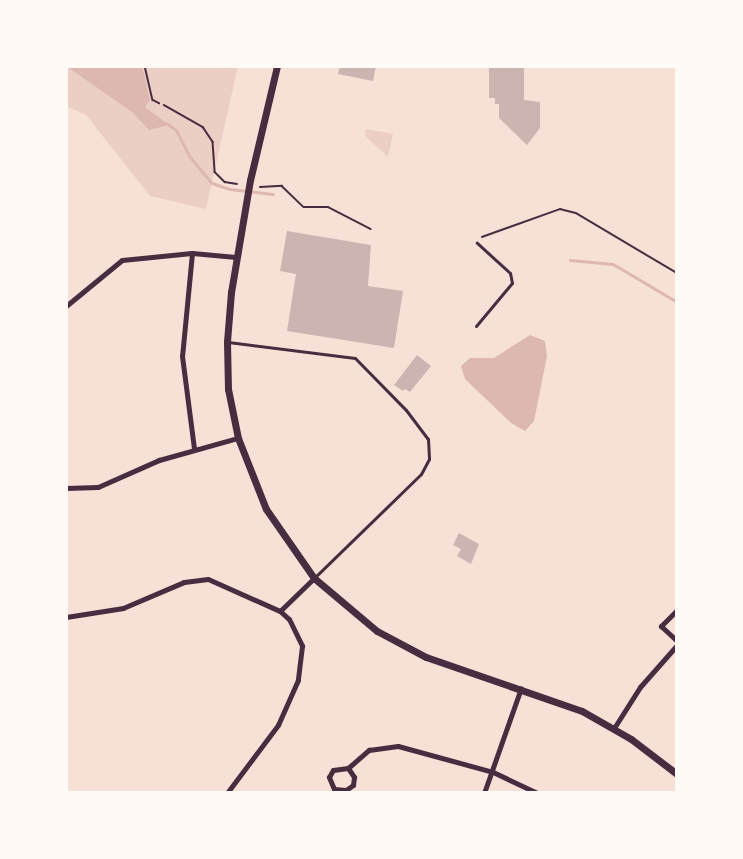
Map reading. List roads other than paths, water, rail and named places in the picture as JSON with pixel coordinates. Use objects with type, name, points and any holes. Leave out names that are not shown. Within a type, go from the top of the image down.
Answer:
[{"type":"street","points":[[277,66],[250,180],[236,257],[227,342],[228,389],[238,438],[266,508],[314,578],[356,616],[397,643],[426,657],[521,688],[614,728],[677,774]]},
{"type":"street","points":[[66,306],[122,260],[192,254],[236,257]]},
{"type":"street","points":[[192,254],[182,356],[194,449]]},
{"type":"street","points":[[66,488],[98,487],[194,449],[238,438]]},
{"type":"street","points":[[280,611],[314,578]]},
{"type":"street","points":[[66,617],[123,608],[184,582],[200,580],[216,581],[280,611],[294,626],[302,646],[298,680],[278,725],[227,793]]},
{"type":"street","points":[[614,728],[640,687],[677,643],[661,626],[677,610]]},
{"type":"street","points":[[484,793],[521,688]]},
{"type":"street","points":[[348,768],[354,777],[353,785],[346,790],[334,789],[329,777],[333,770],[348,768],[369,750],[398,746],[493,772],[537,793]]},
{"type":"lane","points":[[476,326],[512,283],[510,273],[477,243]]},
{"type":"lane","points":[[227,342],[355,358],[406,410],[428,439],[429,459],[421,474],[314,578]]},
{"type":"waterway","points":[[166,123],[176,130],[189,156],[212,183],[229,189],[273,194]]},
{"type":"waterway","points":[[570,260],[613,264],[677,302]]}]
